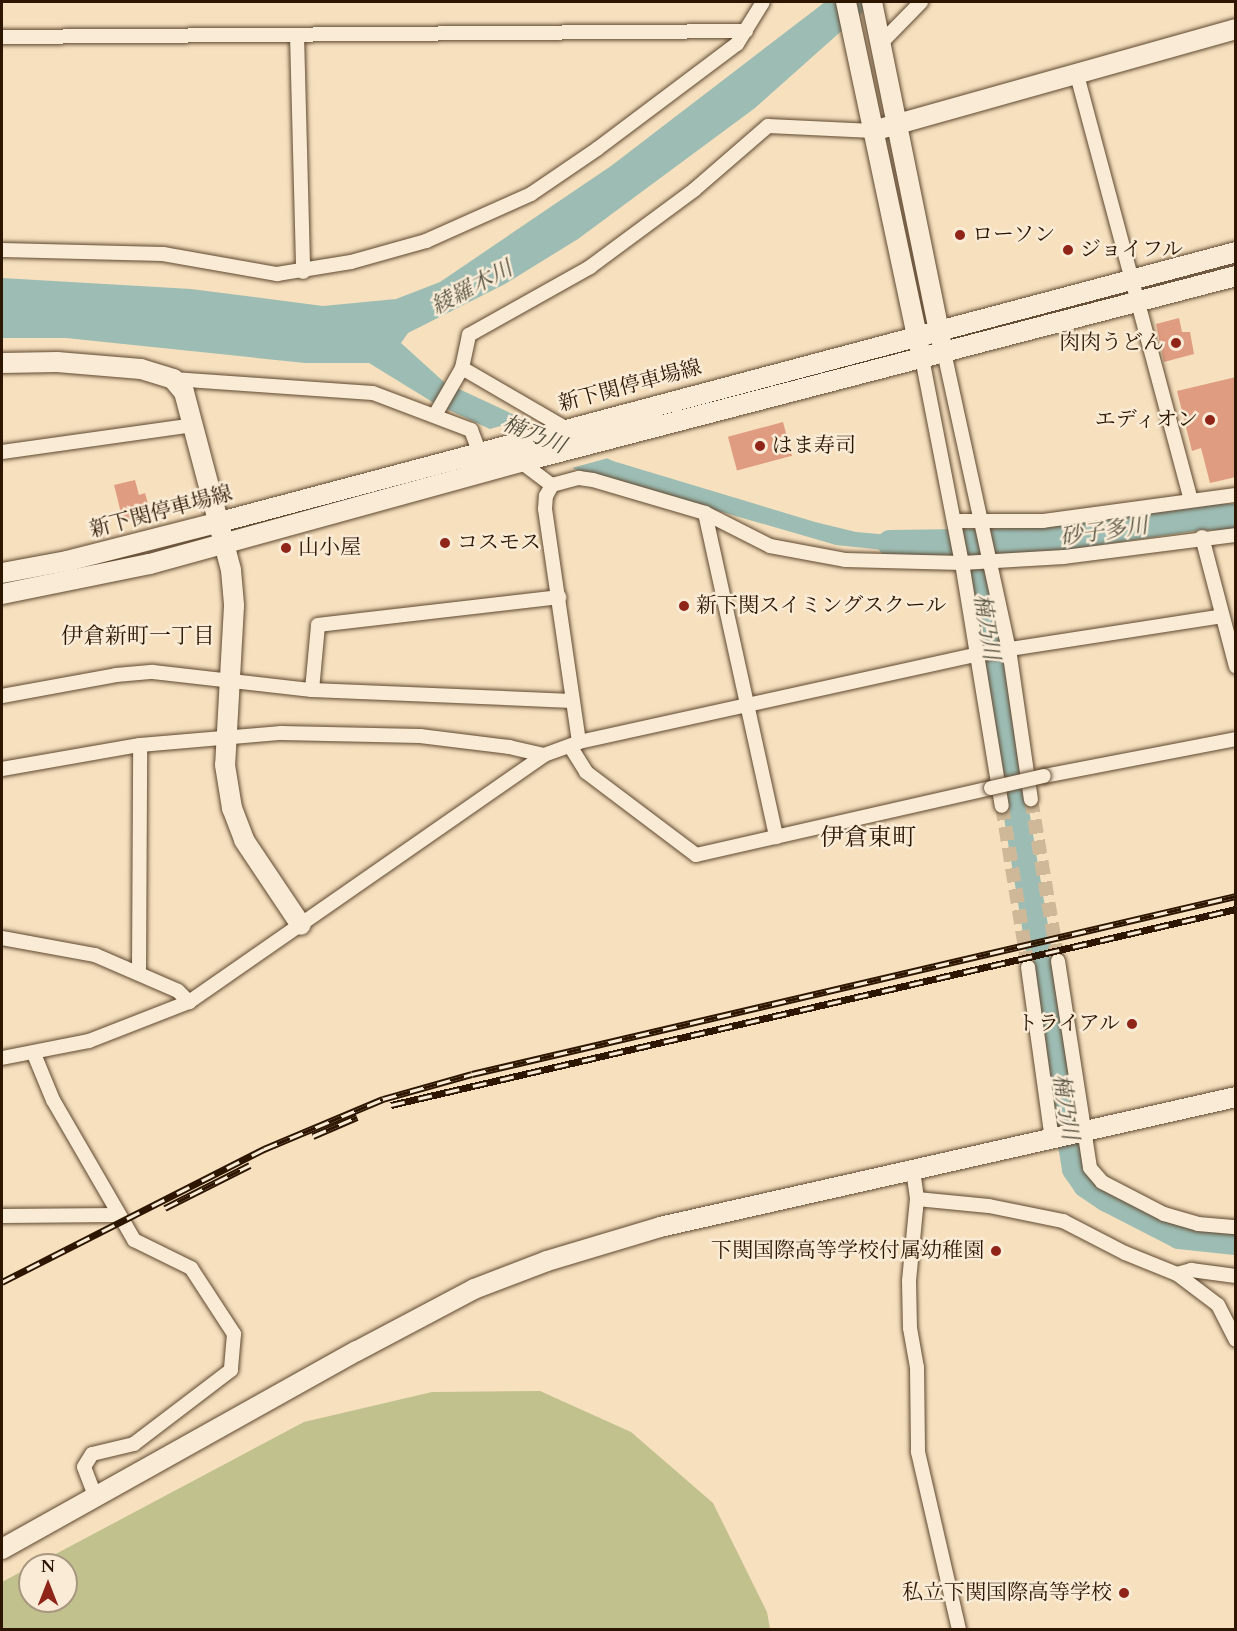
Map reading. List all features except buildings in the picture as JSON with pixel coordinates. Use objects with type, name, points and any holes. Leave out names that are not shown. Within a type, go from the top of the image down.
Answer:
[{"type":"street","points":[[846,2],[963,561],[980,654],[1002,806]]},
{"type":"street","points":[[872,2],[894,126],[983,523],[1031,800]]},
{"type":"street","points":[[880,44],[921,2]]},
{"type":"street","points":[[2,250],[163,254],[277,273],[303,272],[426,241],[531,194],[736,44],[746,31],[760,4]]},
{"type":"street","points":[[436,412],[460,372],[469,335],[590,267],[694,190],[768,126],[873,130],[894,126],[1236,29]]},
{"type":"street","points":[[2,36],[746,31]]},
{"type":"street","points":[[297,35],[303,272]]},
{"type":"street","points":[[1077,75],[1191,499]]},
{"type":"street","name":"新下関停車場線","points":[[2,573],[67,561],[220,522],[917,333],[1236,252]]},
{"type":"street","points":[[2,594],[71,582],[225,544],[525,461],[1236,276]]},
{"type":"street","points":[[2,363],[109,364],[173,379],[373,393],[436,412],[471,430],[479,451]]},
{"type":"street","points":[[460,372],[564,429]]},
{"type":"street","points":[[173,379],[184,392],[195,425],[225,544],[234,606],[225,736],[225,765],[232,808],[244,840],[301,925]]},
{"type":"street","points":[[2,452],[195,425]]},
{"type":"street","points":[[525,461],[552,485]]},
{"type":"street","points":[[1236,535],[1202,537],[1064,557],[963,561],[845,560],[770,546],[705,513],[593,480],[579,478],[552,485],[546,496],[572,701],[574,744],[586,772],[696,855],[1044,776],[1236,739]]},
{"type":"street","points":[[954,523],[1043,521],[1235,494]]},
{"type":"street","points":[[705,513],[776,837]]},
{"type":"street","points":[[1202,537],[1236,667]]},
{"type":"street","points":[[312,690],[318,625],[559,597]]},
{"type":"street","points":[[2,1058],[34,1054],[89,1041],[189,1002],[543,755],[574,744],[746,704],[980,654],[1222,616]]},
{"type":"street","points":[[2,696],[116,675],[153,672],[312,690],[572,701]]},
{"type":"street","points":[[2,769],[140,745],[280,732],[420,736],[509,747],[543,755]]},
{"type":"street","points":[[139,973],[140,745]]},
{"type":"street","points":[[2,938],[95,955],[178,991],[189,1002]]},
{"type":"street","points":[[1058,961],[1090,1168],[1102,1182],[1164,1214],[1198,1224],[1236,1227]]},
{"type":"street","points":[[1028,967],[1052,1139]]},
{"type":"street","points":[[34,1054],[53,1100],[117,1215],[134,1240],[191,1268],[234,1334],[231,1370],[134,1444],[92,1454],[84,1467],[95,1496]]},
{"type":"street","points":[[2,1549],[474,1289],[547,1261],[660,1227],[1236,1097]]},
{"type":"street","points":[[913,1170],[917,1199],[909,1281],[910,1328],[918,1367],[918,1452],[959,1629]]},
{"type":"street","points":[[917,1199],[989,1206],[1063,1221],[1125,1253],[1177,1274],[1218,1305],[1236,1340]]},
{"type":"street","points":[[2,1216],[117,1215]]},
{"type":"street","points":[[1177,1274],[1191,1270],[1236,1276]]},
{"type":"green space","points":[[540,1391],[631,1432],[713,1503],[767,1612],[770,1629],[2,1629],[2,1582],[18,1573],[18,1613],[78,1613],[78,1553],[58,1553],[304,1422],[432,1392]]},
{"type":"water","name":"綾羅木川","points":[[825,2],[874,2],[755,108],[578,239],[505,284],[408,333],[401,343],[444,382],[613,461],[815,522],[856,532],[923,538],[922,554],[836,545],[577,470],[434,403],[369,363],[305,363],[66,338],[2,338],[2,278],[191,289],[323,306],[396,299],[440,282],[611,166]]},
{"type":"pier","points":[[526,419],[612,457],[568,469],[486,430]]},
{"type":"waterway","name":"砂子多川","points":[[890,543],[1038,541],[1200,517],[1236,517]]},
{"type":"waterway","name":"楠乃川","points":[[972,544],[1075,1169],[1086,1185],[1107,1199],[1179,1236],[1236,1242]]},
{"type":"tunnel","points":[[1031,799],[1058,961]]},
{"type":"tunnel","points":[[1002,806],[1028,967]]},
{"type":"railway","points":[[2,1282],[264,1149],[383,1099],[472,1074],[1236,896]]},
{"type":"railway","points":[[391,1105],[1236,909]]},
{"type":"railway","points":[[313,1136],[357,1117]]},
{"type":"railway","points":[[165,1208],[250,1165]]},
{"type":"place","name":"ローソン","points":[[960,235]]},
{"type":"place","name":"ジョイフル","points":[[1068,250]]},
{"type":"place","name":"肉肉うどん","points":[[1176,343]]},
{"type":"place","name":"エディオン","points":[[1210,420]]},
{"type":"place","name":"はま寿司","points":[[760,446]]},
{"type":"place","name":"コスモス","points":[[445,543]]},
{"type":"place","name":"山小屋","points":[[286,548]]},
{"type":"place","name":"新下関スイミングスクール","points":[[684,606]]},
{"type":"place","name":"トライアル","points":[[1132,1024]]},
{"type":"place","name":"下関国際高等学校付属幼稚園","points":[[996,1251]]},
{"type":"place","name":"私立下関国際高等学校","points":[[1124,1593]]},
{"type":"district","name":"伊倉新町一丁目","points":[[138,637]]},
{"type":"district","name":"伊倉東町","points":[[868,838]]}]
